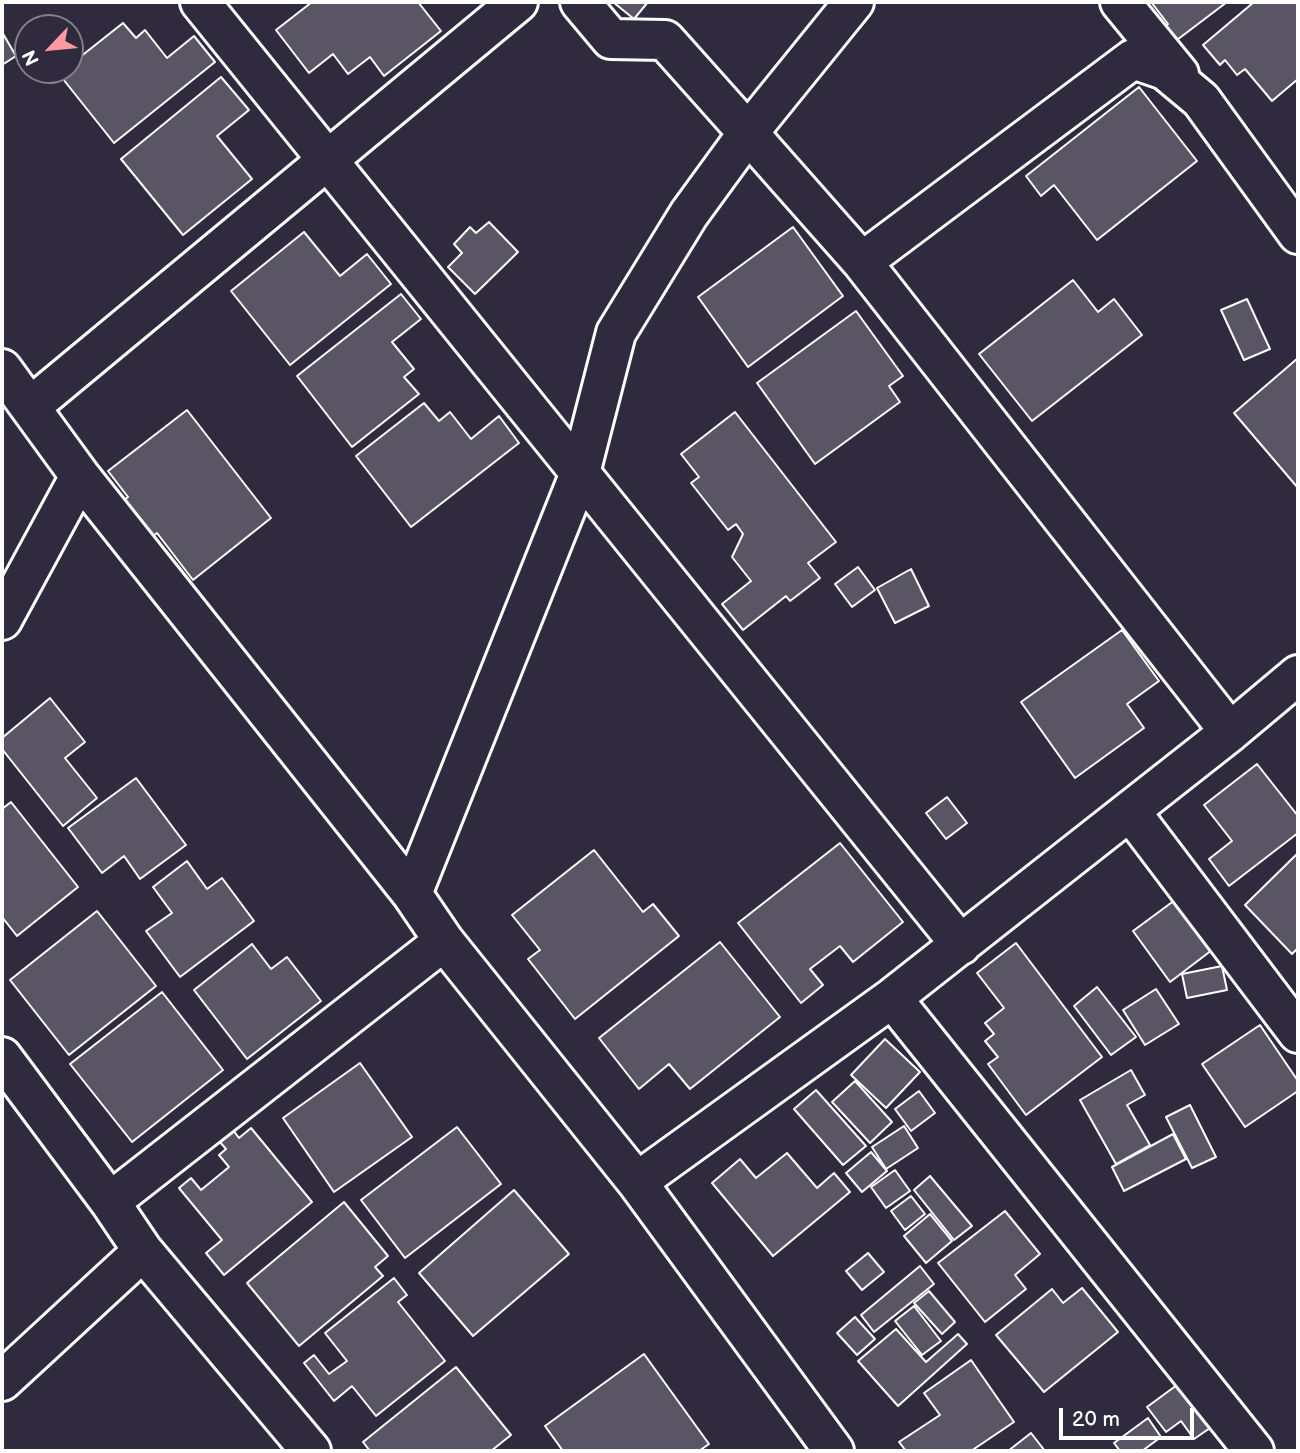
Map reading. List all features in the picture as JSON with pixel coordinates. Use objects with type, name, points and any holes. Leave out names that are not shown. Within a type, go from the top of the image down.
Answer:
[{"type":"street","points":[[200,2],[961,945]]},
{"type":"street","points":[[30,407],[518,2]]},
{"type":"street","points":[[580,2],[611,39],[665,40],[748,133],[862,262],[1230,732]]},
{"type":"street","points":[[412,894],[580,473],[616,333],[688,214],[748,133],[854,2]]},
{"type":"street","points":[[1120,2],[1201,100],[1298,234]]},
{"type":"street","points":[[862,262],[1133,59],[1166,70],[1201,100]]},
{"type":"street","points":[[2,369],[79,477],[412,894],[444,941],[638,1182],[834,1451]]},
{"type":"street","points":[[2,620],[79,477]]},
{"type":"street","points":[[638,1182],[961,945],[1298,675]]},
{"type":"street","points":[[1130,811],[1298,1033]]},
{"type":"street","points":[[110,1202],[444,941]]},
{"type":"street","points":[[892,998],[1254,1451]]},
{"type":"street","points":[[2,1057],[110,1202],[143,1251],[311,1451]]},
{"type":"street","points":[[2,1381],[143,1251]]},
{"type":"building","points":[[312,2],[418,2],[441,31],[384,76],[370,57],[348,74],[333,54],[309,73],[276,30]]},
{"type":"building","points":[[613,2],[648,2],[634,19]]},
{"type":"building","points":[[1151,2],[1227,2],[1173,43],[1162,29],[1168,24]]},
{"type":"building","points":[[1254,2],[1298,2],[1298,79],[1272,101],[1245,69],[1237,75],[1225,60],[1220,65],[1203,45]]},
{"type":"building","points":[[123,23],[136,38],[145,30],[167,58],[194,36],[215,62],[114,143],[67,84],[84,84],[84,54]]},
{"type":"building","points":[[2,32],[14,57],[2,65]]},
{"type":"building","points":[[221,77],[249,110],[217,136],[252,179],[183,235],[121,159]]},
{"type":"building","points":[[1139,87],[1197,161],[1097,240],[1054,185],[1041,196],[1026,176]]},
{"type":"building","points":[[489,222],[518,252],[475,294],[448,267],[462,253],[454,244],[470,227],[476,233]]},
{"type":"building","points":[[793,227],[843,296],[748,367],[698,297]]},
{"type":"building","points":[[304,232],[340,276],[367,254],[391,284],[290,365],[231,291]]},
{"type":"building","points":[[1073,280],[1098,312],[1114,299],[1142,335],[1032,421],[979,354]]},
{"type":"building","points":[[401,294],[421,319],[392,342],[414,369],[404,377],[419,394],[352,447],[297,376]]},
{"type":"building","points":[[1247,299],[1270,349],[1244,360],[1221,310]]},
{"type":"building","points":[[856,311],[903,376],[889,386],[900,402],[815,464],[757,383]]},
{"type":"building","points":[[1298,358],[1298,488],[1234,413]]},
{"type":"building","points":[[424,403],[439,421],[450,412],[471,439],[499,416],[519,443],[411,527],[356,456]]},
{"type":"building","points":[[187,410],[271,518],[193,580],[157,533],[138,548],[110,511],[128,497],[108,471]]},
{"type":"building","points":[[735,412],[836,542],[808,563],[820,578],[790,601],[786,596],[743,630],[722,604],[751,581],[732,557],[743,534],[736,524],[728,530],[691,483],[699,477],[681,454]]},
{"type":"building","points":[[858,567],[875,590],[852,607],[835,584]]},
{"type":"building","points":[[911,569],[929,606],[895,623],[877,588]]},
{"type":"building","points":[[1122,630],[1159,681],[1127,704],[1144,728],[1075,778],[1021,702]]},
{"type":"building","points":[[50,698],[85,742],[65,758],[97,798],[63,826],[2,749],[2,738]]},
{"type":"building","points":[[1257,764],[1298,816],[1298,833],[1229,886],[1209,859],[1232,841],[1204,805]]},
{"type":"building","points":[[136,778],[186,845],[140,879],[124,856],[102,873],[68,828]]},
{"type":"building","points":[[947,797],[967,823],[946,839],[926,813]]},
{"type":"building","points":[[11,802],[78,887],[17,936],[2,917],[2,809]]},
{"type":"building","points":[[840,843],[903,922],[853,962],[840,946],[810,969],[823,985],[801,1003],[738,923]]},
{"type":"building","points":[[594,850],[643,912],[653,904],[679,936],[575,1019],[528,959],[540,950],[512,915]]},
{"type":"building","points":[[1298,853],[1298,948],[1292,954],[1245,905]]},
{"type":"building","points":[[187,861],[207,889],[222,878],[254,921],[180,977],[146,931],[172,913],[153,887]]},
{"type":"building","points":[[1175,900],[1212,950],[1170,982],[1133,931]]},
{"type":"building","points":[[97,911],[156,986],[69,1055],[10,980]]},
{"type":"building","points":[[720,942],[780,1017],[690,1089],[669,1064],[639,1089],[599,1038]]},
{"type":"building","points":[[1016,943],[1102,1057],[1026,1115],[988,1064],[998,1057],[985,1041],[994,1034],[985,1023],[1004,1008],[977,973]]},
{"type":"building","points":[[252,944],[271,969],[287,957],[321,1001],[247,1059],[194,990]]},
{"type":"building","points":[[1222,966],[1227,990],[1187,998],[1182,974]]},
{"type":"building","points":[[1097,987],[1136,1037],[1111,1055],[1074,1006]]},
{"type":"building","points":[[1156,989],[1179,1024],[1145,1045],[1123,1010]]},
{"type":"building","points":[[162,992],[223,1070],[132,1142],[70,1064]]},
{"type":"building","points":[[1260,1025],[1298,1081],[1298,1091],[1245,1127],[1202,1064]]},
{"type":"building","points":[[885,1039],[920,1072],[886,1108],[851,1075]]},
{"type":"building","points":[[360,1063],[412,1137],[334,1192],[283,1118]]},
{"type":"building","points":[[1131,1070],[1145,1095],[1127,1105],[1150,1145],[1116,1164],[1080,1100]]},
{"type":"building","points":[[855,1081],[892,1122],[870,1143],[832,1102]]},
{"type":"building","points":[[816,1090],[866,1146],[843,1165],[794,1109]]},
{"type":"building","points":[[919,1091],[935,1113],[911,1131],[895,1109]]},
{"type":"building","points":[[1190,1105],[1216,1157],[1192,1168],[1166,1117]]},
{"type":"building","points":[[904,1126],[918,1148],[886,1169],[872,1147]]},
{"type":"building","points":[[457,1127],[501,1184],[405,1258],[361,1200]]},
{"type":"building","points":[[251,1128],[312,1202],[224,1275],[206,1253],[222,1240],[179,1188],[191,1178],[201,1190],[229,1167],[219,1155],[226,1149],[219,1141],[233,1130],[239,1138]]},
{"type":"building","points":[[1173,1134],[1186,1159],[1124,1191],[1112,1167]]},
{"type":"building","points":[[871,1152],[887,1171],[862,1192],[846,1173]]},
{"type":"building","points":[[787,1153],[817,1188],[834,1173],[850,1192],[773,1256],[712,1183],[740,1159],[756,1178]]},
{"type":"building","points":[[895,1170],[910,1191],[886,1208],[871,1187]]},
{"type":"building","points":[[930,1176],[972,1226],[954,1240],[914,1190]]},
{"type":"building","points":[[514,1190],[569,1254],[473,1336],[419,1273]]},
{"type":"building","points":[[911,1196],[925,1214],[905,1230],[891,1211]]},
{"type":"building","points":[[344,1202],[388,1256],[375,1267],[383,1276],[299,1346],[247,1283]]},
{"type":"building","points":[[1005,1211],[1040,1254],[1015,1275],[1026,1289],[985,1322],[938,1263]]},
{"type":"building","points":[[930,1214],[952,1241],[926,1263],[904,1236]]},
{"type":"building","points":[[868,1253],[884,1272],[862,1290],[846,1271]]},
{"type":"building","points":[[920,1266],[934,1284],[874,1332],[861,1315]]},
{"type":"building","points":[[394,1278],[407,1295],[398,1302],[445,1361],[376,1416],[352,1386],[334,1401],[304,1363],[314,1355],[329,1374],[347,1361],[325,1333]]},
{"type":"building","points":[[1082,1288],[1118,1332],[1044,1392],[996,1335],[1052,1289],[1063,1303]]},
{"type":"building","points":[[929,1291],[955,1322],[942,1334],[914,1303]]},
{"type":"building","points":[[914,1306],[941,1341],[922,1355],[895,1321]]},
{"type":"building","points":[[855,1317],[875,1339],[857,1355],[837,1333]]},
{"type":"building","points":[[896,1329],[926,1362],[958,1334],[967,1344],[898,1406],[858,1361]]},
{"type":"building","points":[[644,1354],[709,1444],[699,1451],[563,1451],[545,1426]]},
{"type":"building","points":[[971,1360],[1014,1422],[971,1451],[906,1451],[899,1442],[940,1415],[924,1393]]},
{"type":"building","points":[[456,1367],[511,1435],[491,1451],[370,1451],[363,1442]]},
{"type":"building","points":[[1181,1382],[1213,1426],[1194,1439],[1181,1421],[1166,1432],[1147,1407]]},
{"type":"building","points":[[1148,1418],[1161,1437],[1142,1451],[1120,1451],[1114,1443]]},
{"type":"building","points":[[1031,1433],[1045,1451],[1008,1451]]}]
